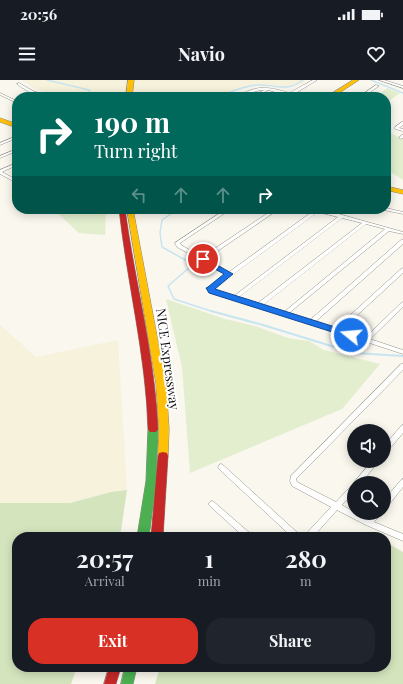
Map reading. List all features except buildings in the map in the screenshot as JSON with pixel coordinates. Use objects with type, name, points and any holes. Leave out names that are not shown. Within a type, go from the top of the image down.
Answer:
[{"type":"main road","points":[[130,92],[131,80]]},
{"type":"main road","points":[[135,92],[136,80]]},
{"type":"main road","points":[[337,92],[356,80]]},
{"type":"main road","points":[[342,92],[362,80]]},
{"type":"main road","points":[[0,119],[12,122]]},
{"type":"main road","points":[[0,119],[12,124]]},
{"type":"main road","points":[[391,188],[403,191]]},
{"type":"main road","name":"NICE Expressway","points":[[123,214],[151,387],[153,428],[151,467],[144,532]]},
{"type":"main road","name":"NICE Expressway","points":[[131,214],[161,384],[164,429],[158,532]]},
{"type":"main road","points":[[110,684],[114,672]]},
{"type":"main road","points":[[127,684],[130,672]]},
{"type":"street","points":[[295,92],[315,80]]},
{"type":"street","points":[[381,80],[403,87]]},
{"type":"street","points":[[393,84],[398,80]]},
{"type":"street","points":[[20,84],[32,92]]},
{"type":"street","points":[[368,92],[376,86]]},
{"type":"street","points":[[248,92],[255,88],[270,88],[281,92]]},
{"type":"street","points":[[262,92],[270,88]]},
{"type":"street","points":[[0,94],[12,100]]},
{"type":"street","points":[[391,133],[403,123]]},
{"type":"street","points":[[396,128],[403,130]]},
{"type":"street","points":[[2,142],[12,139]]},
{"type":"street","points":[[0,157],[12,152]]},
{"type":"street","points":[[0,172],[12,166]]},
{"type":"street","points":[[0,172],[11,178]]},
{"type":"street","points":[[391,210],[403,213]]},
{"type":"street","points":[[221,214],[178,242],[179,246],[229,274]]},
{"type":"street","points":[[203,259],[270,214]]},
{"type":"street","points":[[313,214],[210,289],[258,306],[403,352]]},
{"type":"street","points":[[334,214],[403,233]]},
{"type":"street","points":[[234,298],[342,216]]},
{"type":"street","points":[[258,306],[365,223]]},
{"type":"street","points":[[284,314],[388,229]]},
{"type":"street","points":[[310,322],[403,242]]},
{"type":"street","points":[[336,331],[403,270]]},
{"type":"street","points":[[366,340],[403,304]]},
{"type":"street","points":[[390,532],[337,507],[294,484],[293,480],[401,369]]},
{"type":"street","points":[[391,443],[403,428]]},
{"type":"street","points":[[221,467],[292,532]]},
{"type":"street","points":[[363,476],[370,468]]},
{"type":"street","points":[[391,497],[403,482]]},
{"type":"street","points":[[313,532],[347,495]]},
{"type":"street","points":[[212,504],[243,532]]},
{"type":"street","points":[[391,533],[403,538]]},
{"type":"shaded area","points":[[22,80],[307,80],[303,84],[284,86],[260,84],[228,92],[45,92],[36,89]]},
{"type":"shaded area","points":[[0,325],[36,357],[118,340],[127,490],[111,492],[70,503],[0,503]]},
{"type":"green space","points":[[387,88],[400,93],[391,99],[391,92],[382,92]]},
{"type":"green space","points":[[391,133],[403,139],[403,180],[391,172]]},
{"type":"green space","points":[[58,214],[106,214],[105,235],[79,233]]},
{"type":"green space","points":[[166,299],[225,319],[255,326],[288,338],[309,341],[324,350],[380,364],[342,409],[190,473],[182,367]]},
{"type":"green space","points":[[127,490],[121,532],[12,532],[12,672],[75,672],[71,684],[0,684],[0,503],[70,503],[111,492]]},
{"type":"green space","points":[[391,545],[403,552],[403,684],[155,684],[159,672],[391,672]]},
{"type":"waterway","points":[[47,80],[89,90],[90,92]]},
{"type":"waterway","points":[[232,92],[257,85],[286,87],[297,84],[303,80]]},
{"type":"waterway","points":[[371,80],[403,93]]},
{"type":"waterway","points":[[171,214],[162,220],[160,233],[162,247],[189,262],[190,267],[168,286],[174,299],[214,312]]},
{"type":"waterway","points":[[211,311],[263,325],[354,353],[403,356]]},
{"type":"traffic: fast","points":[[144,532],[151,481],[153,429]]},
{"type":"traffic: fast","points":[[127,684],[130,672]]},
{"type":"traffic: slow","points":[[130,92],[131,80]]},
{"type":"traffic: slow","points":[[337,92],[356,80]]},
{"type":"traffic: slow","points":[[0,120],[12,124]]},
{"type":"traffic: slow","points":[[391,189],[403,192]]},
{"type":"traffic: slow","points":[[131,214],[161,384],[164,429],[163,456]]},
{"type":"traffic: jam","points":[[123,214],[125,237],[149,374],[153,429]]},
{"type":"traffic: jam","points":[[157,532],[163,456]]},
{"type":"traffic: jam","points":[[110,684],[114,672]]},
{"type":"route","points":[[203,259],[229,274],[210,288],[212,291],[351,335]]}]
